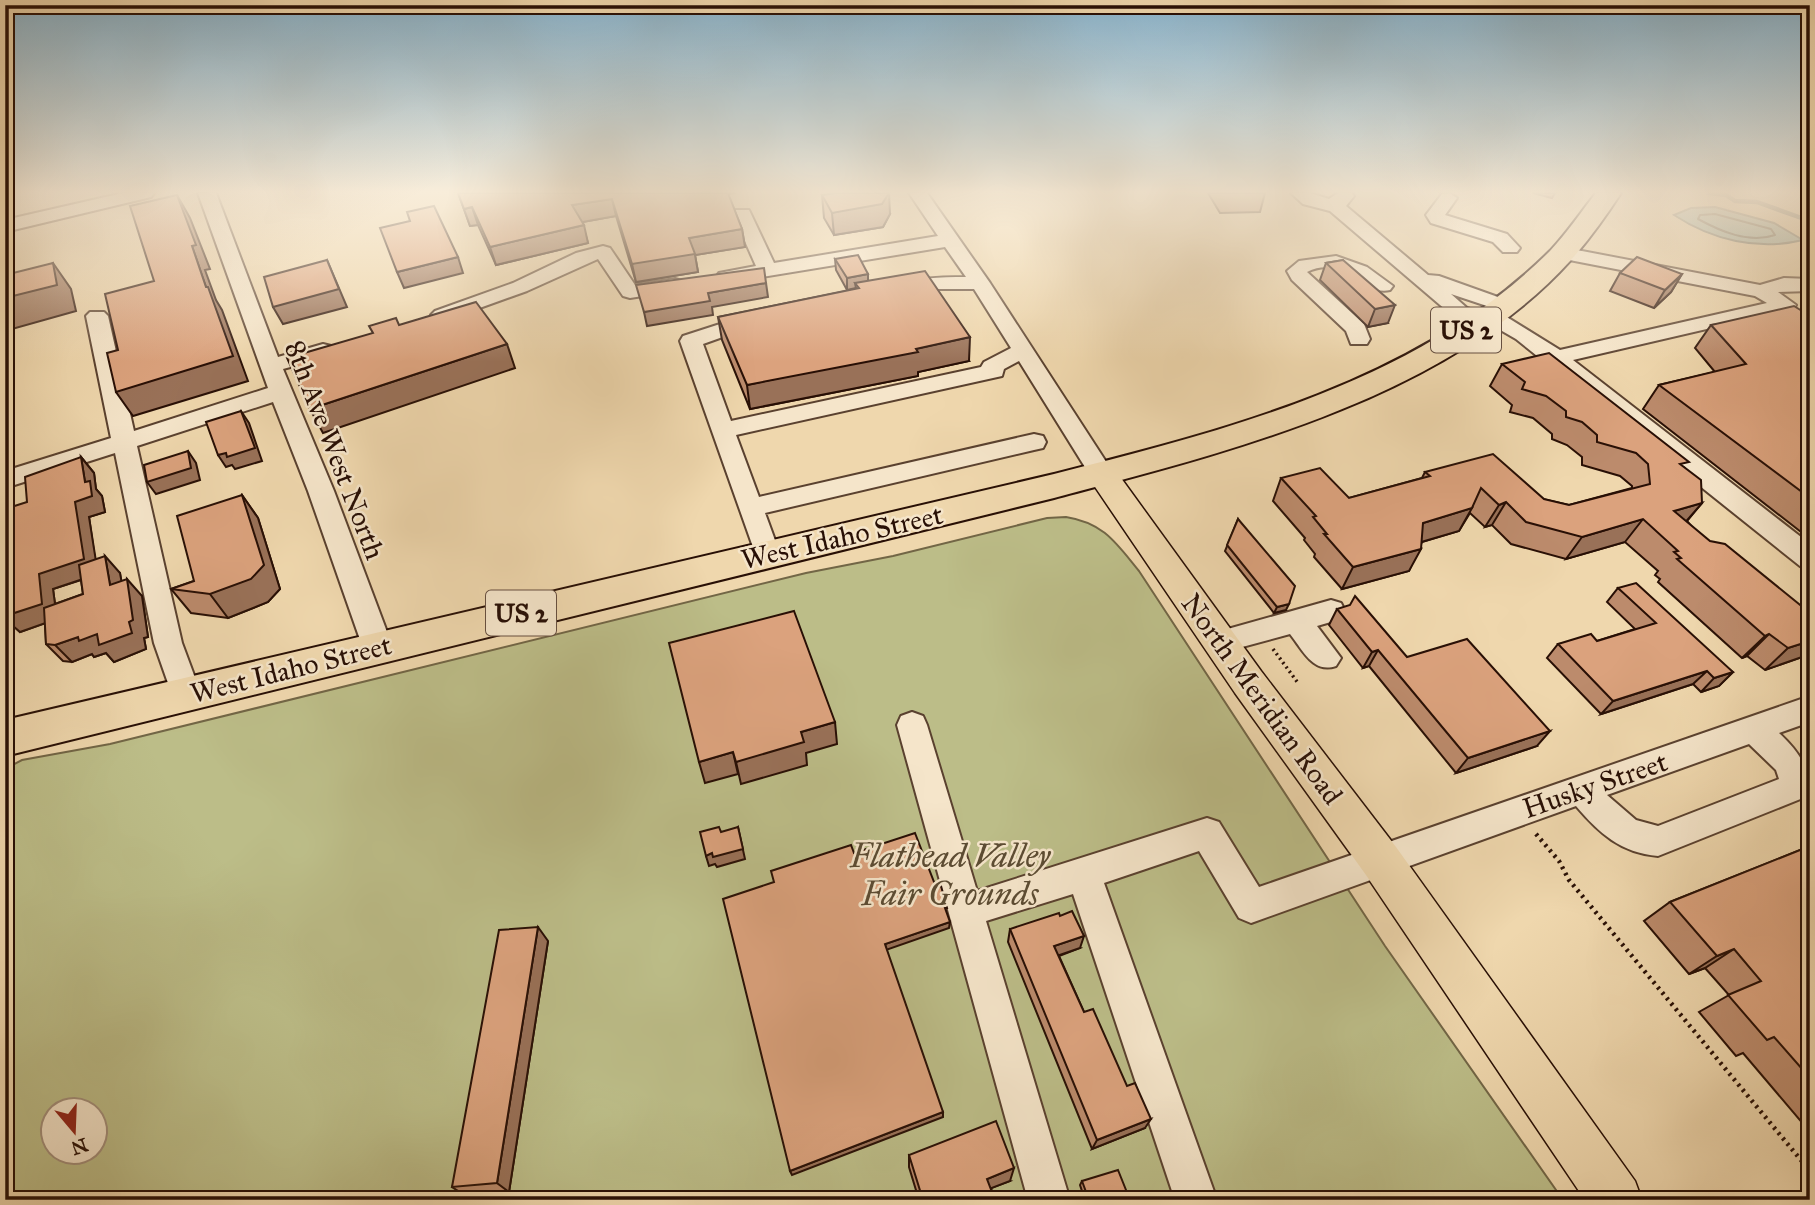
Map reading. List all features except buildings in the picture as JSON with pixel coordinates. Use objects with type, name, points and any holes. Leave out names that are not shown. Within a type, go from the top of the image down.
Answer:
[{"type":"highway","name":"West Idaho Street","points":[[5,737],[1102,474],[1217,441],[1326,403],[1418,360],[1527,287],[1565,249]]},
{"type":"main road","name":"North Meridian Road","points":[[1102,474],[1220,642],[1381,861],[1616,1200]]},
{"type":"street","name":"8th Ave West North","points":[[227,249],[280,392],[326,503],[378,648]]},
{"type":"street","points":[[420,322],[520,287],[583,257],[593,249]]},
{"type":"street","points":[[603,249],[630,292],[897,249]]},
{"type":"street","points":[[758,249],[768,271]]},
{"type":"street","name":"North Meridian Road","points":[[957,249],[1102,474]]},
{"type":"street","points":[[1389,249],[1460,312],[1491,313],[1556,357],[1810,559]]},
{"type":"street","points":[[1576,249],[1791,301]]},
{"type":"street","points":[[1577,249],[1761,291],[1791,301]]},
{"type":"street","points":[[893,250],[927,259]]},
{"type":"street","points":[[893,250],[908,287]]},
{"type":"street","points":[[1359,339],[1356,330],[1297,273],[1298,268],[1312,263],[1357,275],[1383,286]]},
{"type":"street","points":[[880,292],[937,283],[981,283]]},
{"type":"street","points":[[1556,357],[1791,301],[1810,285]]},
{"type":"street","points":[[767,554],[691,341],[781,310]]},
{"type":"street","points":[[97,316],[168,643],[186,694]]},
{"type":"street","points":[[270,366],[345,344]]},
{"type":"street","points":[[723,430],[994,371],[1023,350]]},
{"type":"street","points":[[994,370],[1041,378]]},
{"type":"street","points":[[5,480],[280,392]]},
{"type":"street","points":[[750,508],[1034,442]]},
{"type":"street","points":[[1220,642],[1331,611]]},
{"type":"street","points":[[1296,621],[1326,658]]},
{"type":"street","name":"Husky Street","points":[[1084,874],[1208,833],[1251,906],[1810,709]]},
{"type":"street","points":[[912,725],[1049,1200]]},
{"type":"street","points":[[1581,790],[1617,827],[1643,841],[1658,841],[1792,788],[1796,781],[1788,762],[1755,729]]},
{"type":"street","points":[[966,911],[1084,874],[1196,1200]]},
{"type":"path","points":[[1536,834],[1559,861],[1569,880],[1810,1171]]},
{"type":"green space","name":"Flathead Valley Fair Grounds","points":[[1066,517],[1079,520],[1100,529],[1116,543],[1139,571],[1385,946],[1563,1200],[5,1200],[5,769],[22,760],[110,744],[806,573],[893,556],[1047,518]]}]
